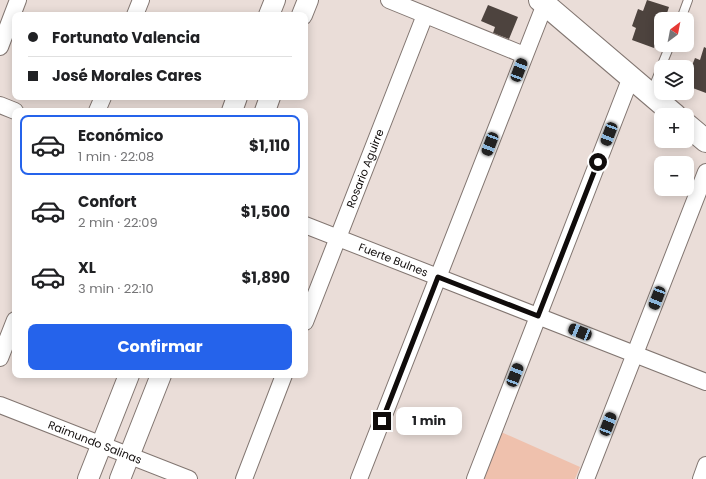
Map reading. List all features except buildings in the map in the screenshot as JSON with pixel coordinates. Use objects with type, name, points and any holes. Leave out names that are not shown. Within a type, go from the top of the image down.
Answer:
[{"type":"main road","points":[[542,2],[667,108]]},
{"type":"main road","points":[[694,131],[706,141]]},
{"type":"street","points":[[13,12],[18,0]]},
{"type":"street","points":[[136,12],[141,0]]},
{"type":"street","points":[[270,12],[275,0]]},
{"type":"street","points":[[303,12],[308,0]]},
{"type":"street","points":[[389,0],[524,55]]},
{"type":"street","points":[[359,479],[524,55],[542,2]]},
{"type":"street","name":"Rosario Aguirre","points":[[308,314],[425,15]]},
{"type":"street","points":[[0,47],[12,16]]},
{"type":"street","points":[[475,479],[631,77]]},
{"type":"street","points":[[0,105],[12,110]]},
{"type":"street","points":[[586,479],[706,172]]},
{"type":"street","name":"Fuerte Bulnes","points":[[308,226],[706,382]]},
{"type":"street","points":[[0,358],[12,328]]},
{"type":"street","points":[[88,479],[127,378]]},
{"type":"street","points":[[120,479],[160,378]]},
{"type":"street","points":[[244,479],[283,378]]},
{"type":"street","name":"Raimundo Salinas","points":[[0,405],[189,479]]},
{"type":"street","points":[[700,479],[706,465]]},
{"type":"lane","points":[[683,12],[688,0]]},
{"type":"lane","points":[[651,94],[654,86]]},
{"type":"shaded area","points":[[501,432],[580,467],[575,479],[484,479]]},
{"type":"route","points":[[382,421],[438,277],[538,316],[598,162]]}]
